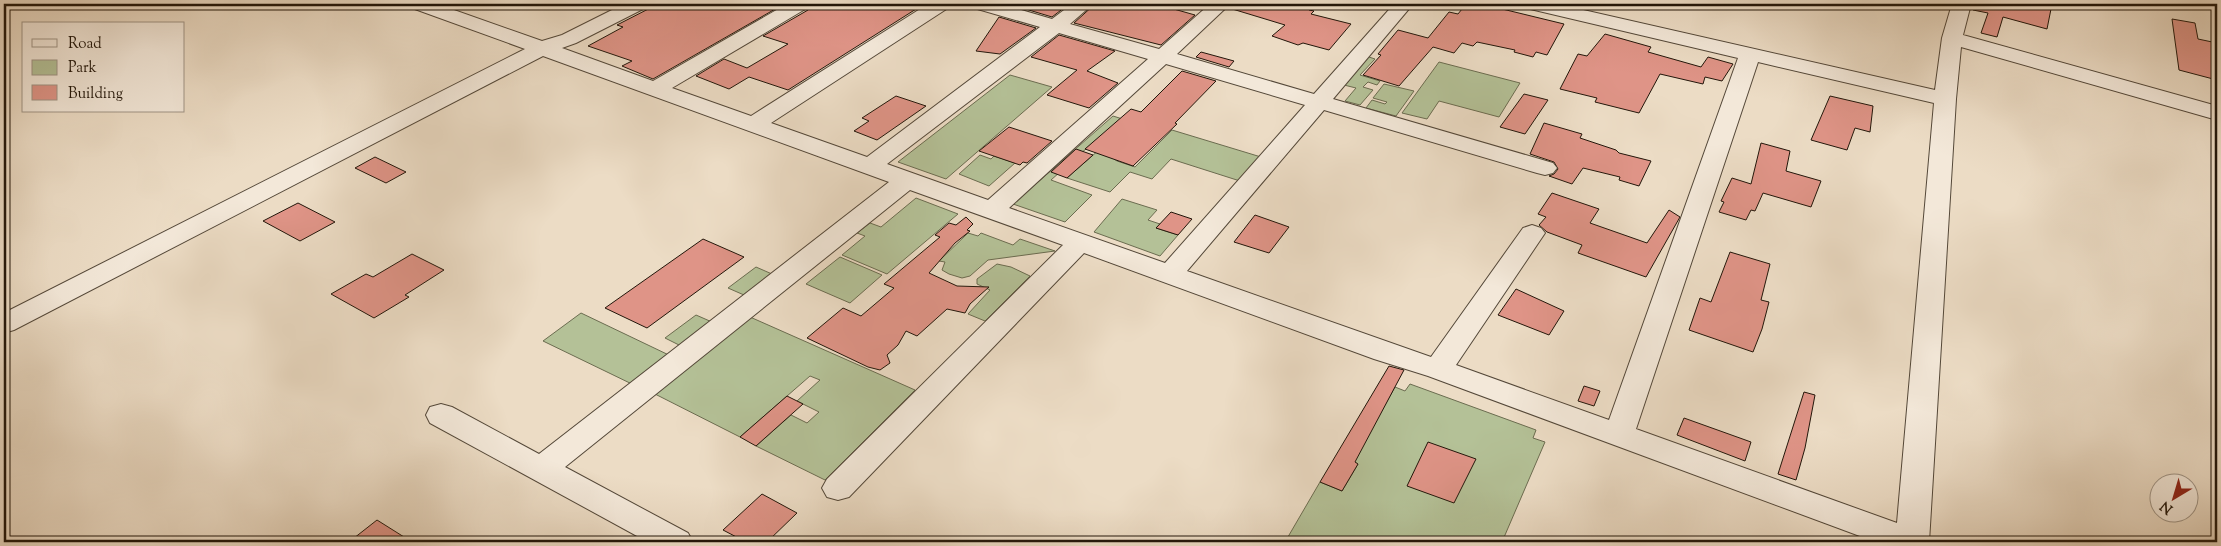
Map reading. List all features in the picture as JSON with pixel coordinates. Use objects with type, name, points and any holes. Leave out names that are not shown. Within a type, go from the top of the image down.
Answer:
[{"type":"street","points":[[419,4],[1438,369],[1912,542],[1945,99],[1952,38],[1962,4]]},
{"type":"street","points":[[4,324],[543,48],[569,39],[638,4]]},
{"type":"street","points":[[655,89],[800,4]]},
{"type":"street","points":[[754,124],[941,4]]},
{"type":"street","points":[[981,4],[1545,168]]},
{"type":"street","points":[[870,166],[1084,4]]},
{"type":"street","points":[[992,210],[1222,4]]},
{"type":"street","points":[[1170,274],[1404,4]]},
{"type":"street","points":[[1533,4],[1945,99]]},
{"type":"street","points":[[1952,38],[2217,114]]},
{"type":"street","points":[[1618,436],[1750,54]]},
{"type":"street","points":[[542,469],[908,180]]},
{"type":"street","points":[[1438,369],[1532,233]]},
{"type":"street","points":[[838,488],[1081,242]]},
{"type":"street","points":[[441,415],[676,542]]},
{"type":"green space","points":[[1366,56],[1375,59],[1360,75],[1380,81],[1377,85],[1368,82],[1363,87],[1373,90],[1360,105],[1345,101],[1356,88],[1340,84]]},
{"type":"green space","points":[[1439,62],[1520,83],[1499,117],[1439,101],[1427,119],[1402,113]]},
{"type":"green space","points":[[1010,75],[1052,87],[946,179],[898,162]]},
{"type":"green space","points":[[1384,84],[1414,91],[1396,116],[1366,108],[1372,100],[1385,104],[1387,102],[1373,98]]},
{"type":"green space","points":[[1113,116],[1151,128],[1097,139],[1051,180],[1092,195],[1065,222],[1013,204]]},
{"type":"green space","points":[[1172,130],[1261,157],[1240,181],[1171,159],[1152,179],[1130,172],[1110,192],[1067,178],[1100,149],[1117,161],[1135,167]]},
{"type":"green space","points":[[980,155],[991,159],[994,156],[1015,163],[989,186],[959,174]]},
{"type":"green space","points":[[916,198],[958,214],[887,274],[842,255],[865,236],[857,233],[870,223],[881,227]]},
{"type":"green space","points":[[1122,199],[1157,210],[1148,220],[1160,224],[1156,228],[1178,235],[1160,256],[1094,232]]},
{"type":"green space","points":[[968,233],[978,236],[981,233],[1013,245],[1020,239],[1055,251],[988,260],[970,276],[962,278],[942,270],[945,262],[939,261]]},
{"type":"green space","points":[[840,257],[882,275],[850,303],[806,284]]},
{"type":"green space","points":[[997,264],[1011,267],[1030,276],[985,321],[968,314],[990,290],[977,284],[977,279]]},
{"type":"green space","points":[[756,267],[772,274],[744,295],[728,288]]},
{"type":"green space","points":[[581,313],[673,357],[636,386],[543,341]]},
{"type":"green space","points":[[696,315],[712,322],[681,346],[665,338]]},
{"type":"green space","points":[[750,317],[915,390],[825,480],[756,446],[791,415],[807,423],[819,412],[797,401],[820,380],[810,376],[740,437],[653,393]]},
{"type":"green space","points":[[1410,384],[1536,430],[1533,438],[1545,442],[1502,542],[1285,542],[1320,482],[1342,491],[1358,464],[1353,461],[1395,387],[1405,391]]},
{"type":"building","points":[[658,4],[784,4],[653,79],[622,66],[632,61],[588,46],[623,27],[617,25]]},
{"type":"building","points":[[811,4],[924,4],[788,90],[749,77],[729,89],[696,76],[724,59],[747,68],[788,44],[763,36],[808,10]]},
{"type":"building","points":[[1009,4],[1069,4],[1052,17]]},
{"type":"building","points":[[1095,4],[1156,4],[1195,15],[1161,45],[1074,23]]},
{"type":"building","points":[[1232,4],[1315,4],[1309,10],[1314,11],[1311,14],[1351,24],[1329,50],[1303,43],[1298,45],[1272,36],[1285,25],[1229,8]]},
{"type":"building","points":[[1466,4],[1494,7],[1564,24],[1547,55],[1536,52],[1533,57],[1514,52],[1515,50],[1477,42],[1473,46],[1462,43],[1454,53],[1433,47],[1399,86],[1363,75],[1381,55],[1378,54],[1398,30],[1428,38],[1449,12],[1458,14]]},
{"type":"building","points":[[1974,4],[2052,4],[2047,29],[2003,17],[1997,37],[1981,33],[1988,13],[1973,10]]},
{"type":"building","points":[[999,17],[1036,28],[1000,54],[976,51]]},
{"type":"building","points":[[2172,19],[2195,23],[2198,39],[2217,43],[2217,80],[2179,70]]},
{"type":"building","points":[[1605,34],[1651,47],[1648,52],[1701,67],[1708,57],[1733,64],[1722,81],[1705,77],[1703,84],[1660,74],[1639,113],[1595,102],[1597,98],[1560,89],[1578,54],[1587,56]]},
{"type":"building","points":[[1059,35],[1115,51],[1087,71],[1118,83],[1089,108],[1047,95],[1077,70],[1031,57]]},
{"type":"building","points":[[1201,52],[1234,61],[1229,67],[1196,57]]},
{"type":"building","points":[[1182,71],[1216,81],[1175,123],[1177,124],[1133,166],[1085,149],[1131,109],[1141,112]]},
{"type":"building","points":[[1524,94],[1548,100],[1525,134],[1500,127]]},
{"type":"building","points":[[896,96],[926,106],[877,140],[854,131],[869,121],[862,118]]},
{"type":"building","points":[[1830,96],[1873,106],[1870,132],[1855,128],[1847,150],[1811,140]]},
{"type":"building","points":[[1544,123],[1582,134],[1580,138],[1616,150],[1619,153],[1651,161],[1639,186],[1619,180],[1620,177],[1583,168],[1572,184],[1549,176],[1558,169],[1554,162],[1530,154]]},
{"type":"building","points":[[1009,127],[1052,141],[1027,163],[1023,162],[1020,165],[979,151]]},
{"type":"building","points":[[1761,143],[1790,151],[1786,171],[1821,181],[1811,207],[1763,193],[1755,211],[1751,210],[1746,220],[1719,212],[1724,202],[1721,201],[1732,178],[1751,184]]},
{"type":"building","points":[[1076,149],[1093,155],[1067,178],[1051,172]]},
{"type":"building","points":[[375,157],[406,172],[386,183],[355,168]]},
{"type":"building","points":[[1552,193],[1599,209],[1590,223],[1647,243],[1669,210],[1680,217],[1646,277],[1578,253],[1582,245],[1547,232],[1539,225],[1546,217],[1538,214]]},
{"type":"building","points":[[298,203],[335,222],[300,241],[263,221]]},
{"type":"building","points":[[1171,212],[1192,219],[1178,235],[1156,228]]},
{"type":"building","points":[[1255,215],[1289,227],[1269,253],[1234,242]]},
{"type":"building","points":[[966,217],[973,224],[967,230],[970,231],[955,243],[929,273],[957,286],[989,287],[970,304],[965,313],[947,309],[917,336],[906,331],[898,345],[887,355],[890,363],[880,370],[868,367],[807,338],[843,308],[861,316],[894,288],[884,284],[940,237],[935,235],[949,223],[956,225]]},
{"type":"building","points":[[703,239],[744,257],[647,328],[605,308]]},
{"type":"building","points":[[1730,252],[1770,264],[1761,300],[1769,302],[1762,329],[1753,352],[1689,330],[1700,298],[1711,302]]},
{"type":"building","points":[[412,254],[444,270],[405,295],[409,297],[374,318],[331,294],[366,274],[373,277]]},
{"type":"building","points":[[1516,289],[1564,311],[1549,335],[1498,315]]},
{"type":"building","points":[[1389,366],[1404,370],[1355,462],[1358,464],[1342,491],[1320,482]]},
{"type":"building","points":[[1584,386],[1600,391],[1594,406],[1578,401]]},
{"type":"building","points":[[1804,392],[1815,395],[1805,448],[1796,480],[1778,474]]},
{"type":"building","points":[[787,396],[803,404],[756,446],[740,437]]},
{"type":"building","points":[[1684,418],[1751,442],[1745,461],[1677,435]]},
{"type":"building","points":[[1428,442],[1476,459],[1454,503],[1407,486]]},
{"type":"building","points":[[762,494],[797,513],[767,542],[746,542],[723,530]]},
{"type":"building","points":[[377,520],[412,542],[349,542]]}]
